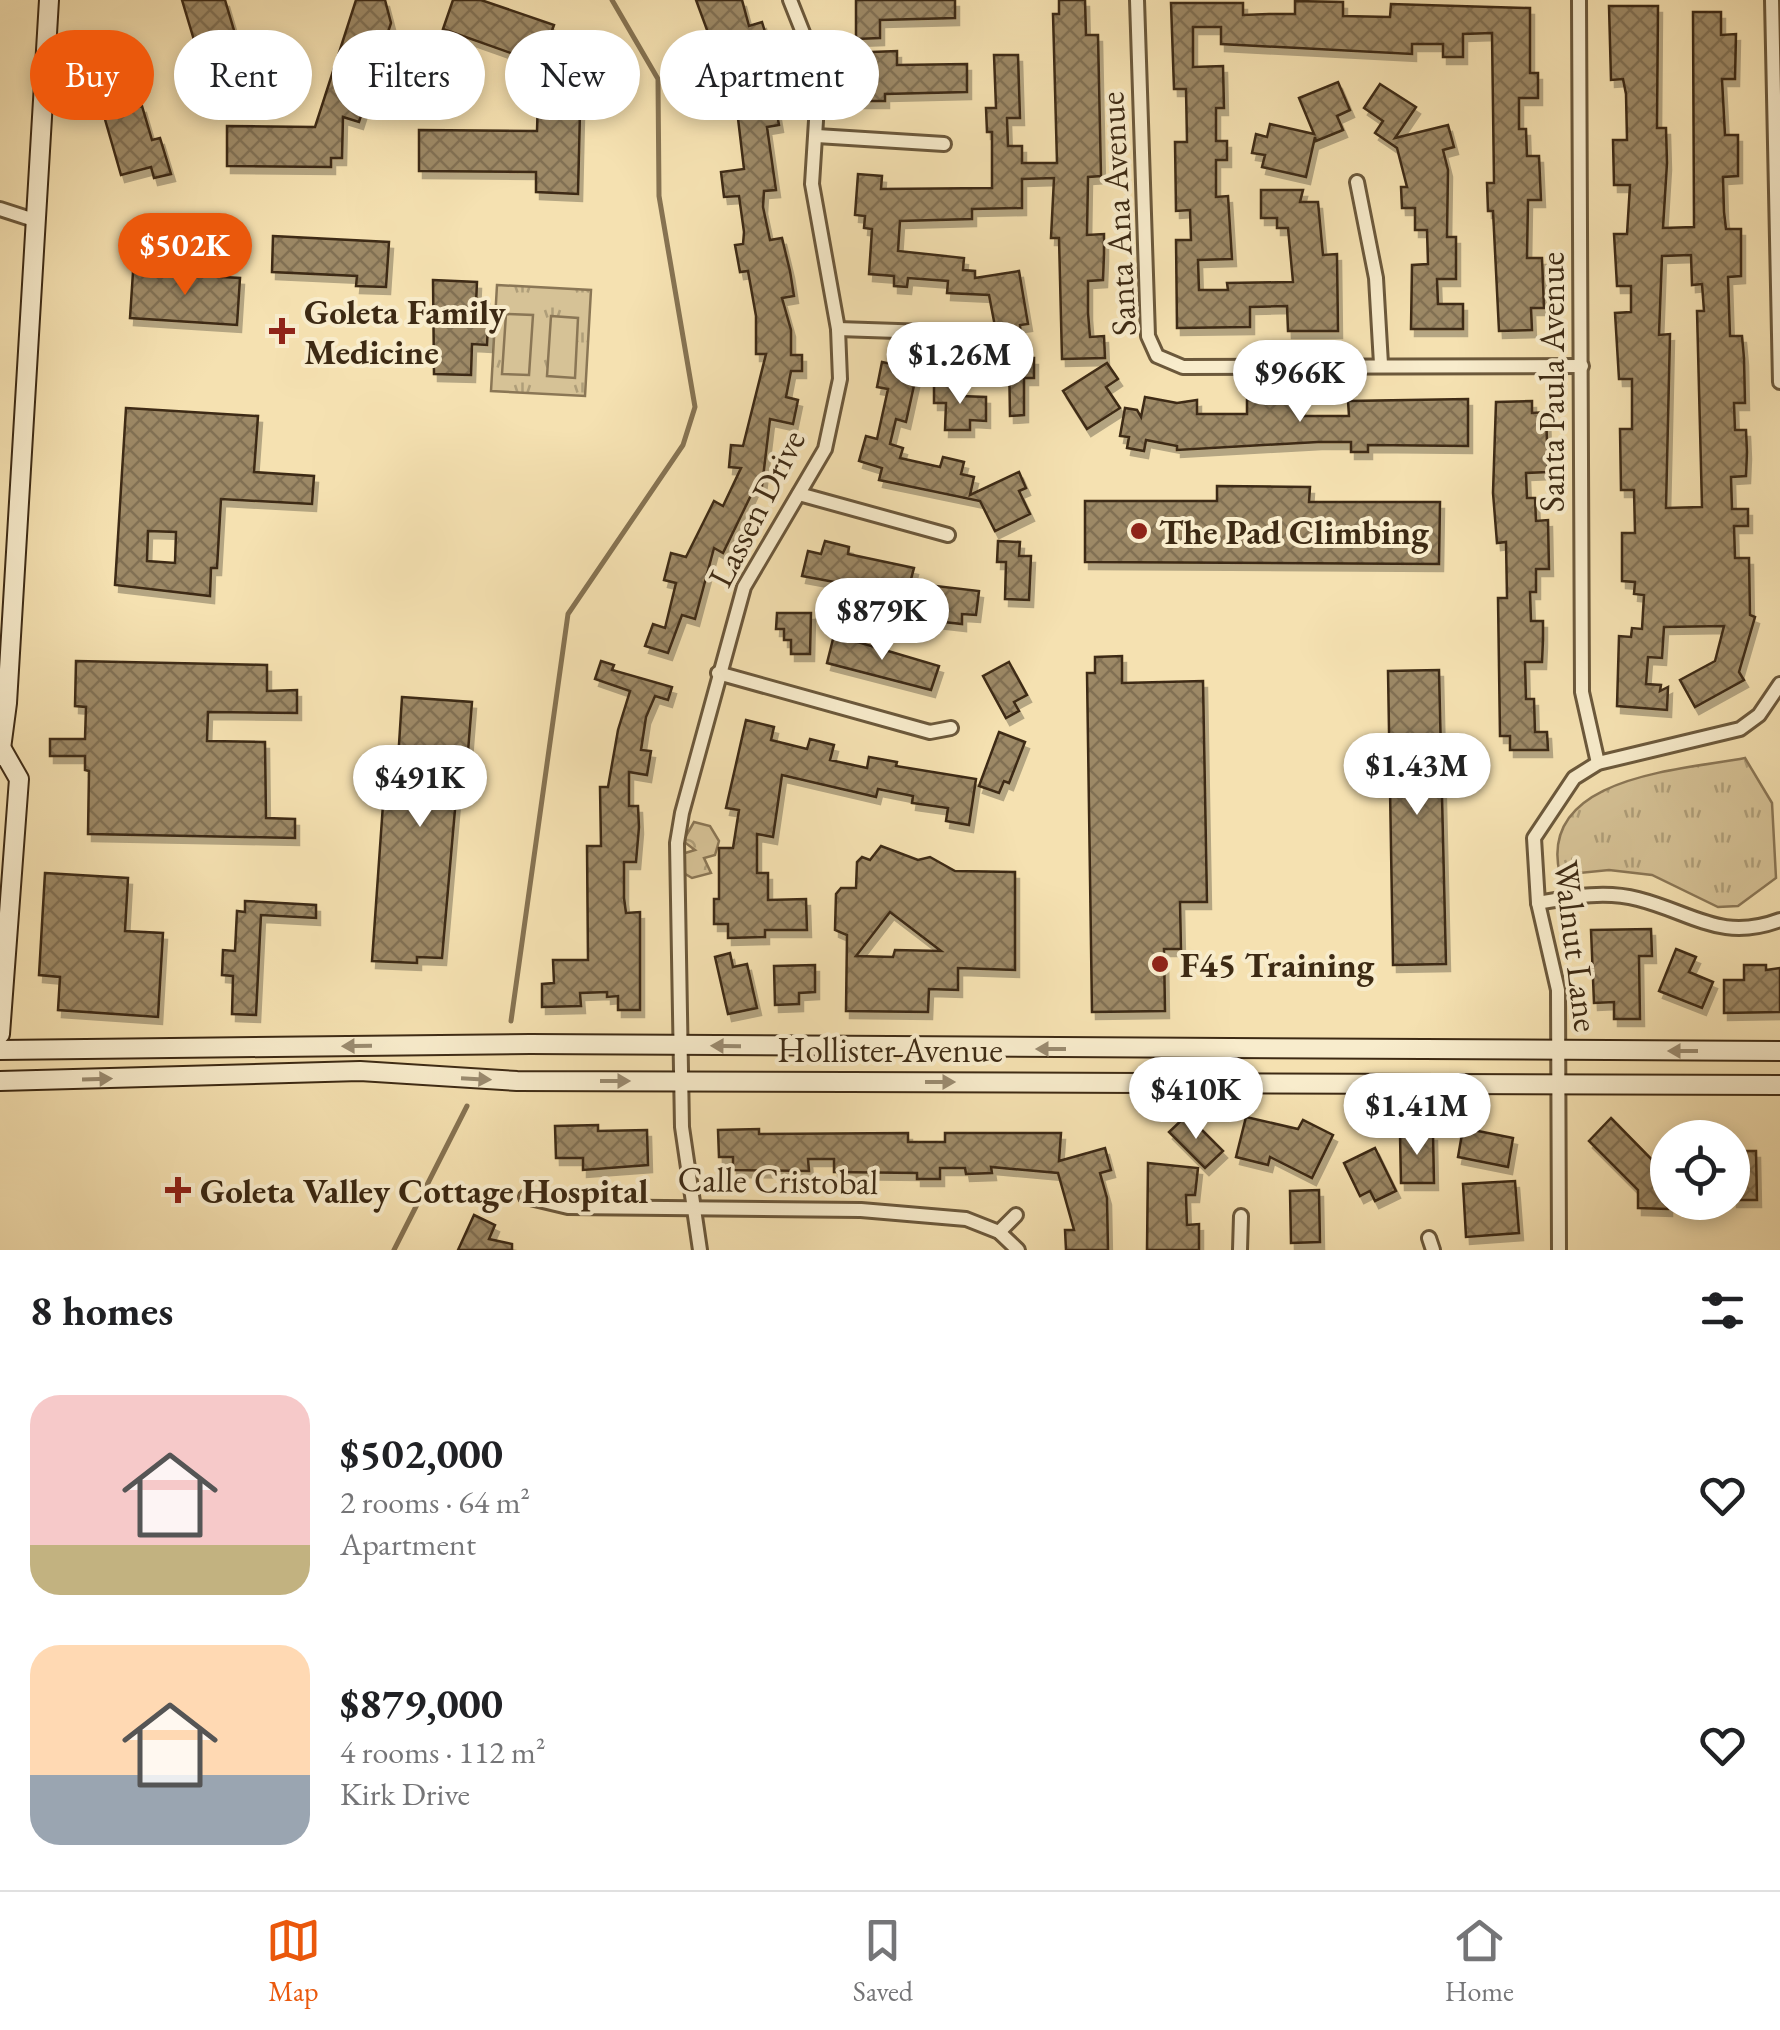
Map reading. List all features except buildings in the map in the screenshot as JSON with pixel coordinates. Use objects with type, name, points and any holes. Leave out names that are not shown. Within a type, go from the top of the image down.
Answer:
[{"type":"main road","points":[[0,1034],[19,780],[2,754],[50,0]]},
{"type":"main road","name":"Hollister Avenue","points":[[0,1050],[530,1044],[1780,1052]]},
{"type":"main road","name":"Hollister Avenue","points":[[0,1082],[360,1071],[517,1080],[1780,1085]]},
{"type":"street","name":"Lassen Drive","points":[[700,1250],[680,1081],[677,843],[686,790],[744,587],[825,449],[840,379],[838,329],[812,184],[819,73],[790,0]]},
{"type":"street","name":"Santa Ana Avenue","points":[[1137,0],[1148,336],[1157,356],[1183,367],[1582,366]]},
{"type":"street","name":"Santa Paula Avenue","points":[[1579,0],[1582,692],[1598,763]]},
{"type":"street","points":[[1772,0],[1780,382]]},
{"type":"street","points":[[817,136],[944,144]]},
{"type":"street","points":[[1357,182],[1376,278],[1382,364]]},
{"type":"street","points":[[0,209],[37,221]]},
{"type":"street","points":[[838,329],[958,333]]},
{"type":"street","points":[[799,494],[948,536]]},
{"type":"street","points":[[718,673],[930,732],[951,728]]},
{"type":"street","name":"Walnut Lane","points":[[1560,1250],[1558,990],[1538,904],[1534,838],[1574,778],[1598,763],[1740,729],[1759,715],[1780,684]]},
{"type":"street","points":[[1538,904],[1598,893],[1636,898],[1736,930],[1755,929],[1780,920]]},
{"type":"street","name":"Calle Cristobal","points":[[526,1197],[568,1207],[861,1210],[966,1219],[999,1232],[1018,1250]]},
{"type":"street","points":[[999,1232],[1016,1214]]},
{"type":"street","points":[[1240,1216],[1240,1250]]},
{"type":"green space","points":[[497,285],[591,290],[585,396],[491,391]]},
{"type":"green space","points":[[506,314],[533,315],[529,375],[502,374]]},
{"type":"green space","points":[[551,316],[578,318],[575,378],[547,376]]},
{"type":"green space","points":[[1745,758],[1772,803],[1776,878],[1738,906],[1718,907],[1652,875],[1609,870],[1560,875],[1558,842],[1570,817],[1591,798],[1652,774]]},
{"type":"green space","points":[[694,822],[710,826],[719,841],[715,855],[704,858],[711,873],[692,878],[682,872],[682,854],[695,850],[683,841]]},
{"type":"waterway","points":[[511,1021],[568,614],[683,445],[695,407],[659,196],[658,79],[612,0]]},
{"type":"waterway","points":[[394,1250],[467,1106]]},
{"type":"place","name":"Goleta Family Medicine","points":[[282,331]]},
{"type":"place","name":"The Pad Climbing","points":[[1139,531]]},
{"type":"place","name":"F45 Training","points":[[1160,964]]},
{"type":"place","name":"Goleta Valley Cottage Hospital","points":[[178,1190]]}]
